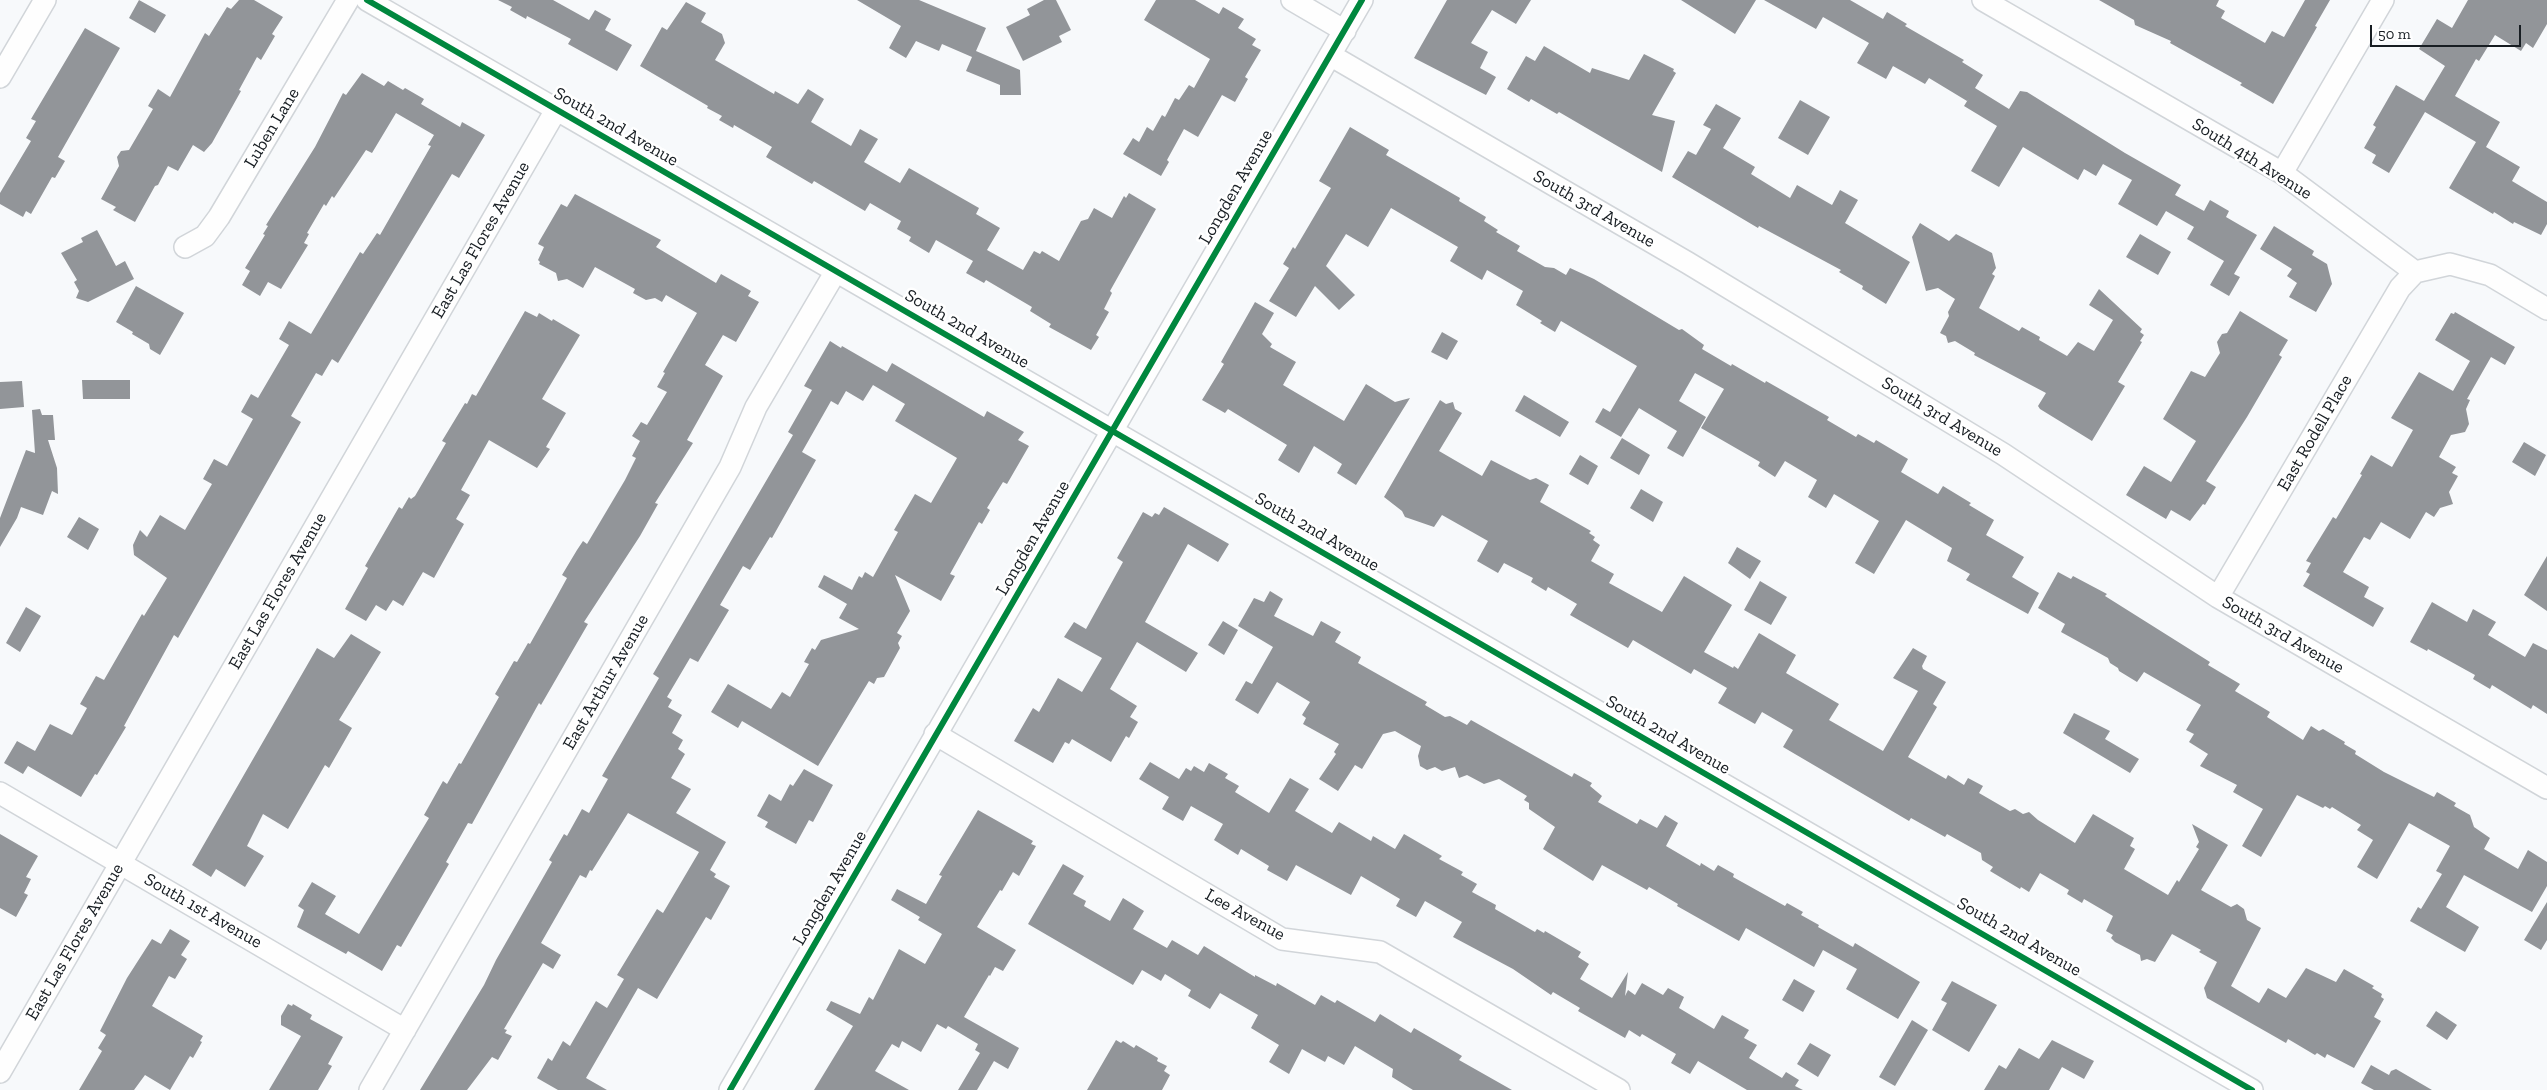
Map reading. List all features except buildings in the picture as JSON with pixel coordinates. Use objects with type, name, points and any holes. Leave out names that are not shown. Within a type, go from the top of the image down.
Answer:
[{"type":"street","points":[[0,77],[45,0]]},
{"type":"street","name":"Luben Lane","points":[[185,247],[205,236],[219,217],[348,0]]},
{"type":"street","name":"South 2nd Avenue","points":[[367,0],[2252,1090]]},
{"type":"street","points":[[1292,0],[1345,31]]},
{"type":"street","name":"Longden Avenue","points":[[730,1090],[1362,0]]},
{"type":"street","name":"South 4th Avenue","points":[[1983,0],[2282,172],[2415,272]]},
{"type":"street","points":[[2282,172],[2383,0]]},
{"type":"street","name":"South 3rd Avenue","points":[[1330,55],[1688,263],[2003,454],[2218,597],[2547,788]]},
{"type":"street","name":"East Las Flores Avenue","points":[[0,1072],[556,110]]},
{"type":"street","points":[[2415,272],[2450,264],[2490,275],[2547,309]]},
{"type":"street","name":"East Arthur Avenue","points":[[370,1090],[730,467],[756,407],[836,271]]},
{"type":"street","name":"East Rodell Place","points":[[2218,597],[2400,288],[2415,272]]},
{"type":"street","name":"Lee Avenue","points":[[935,734],[1282,939],[1380,952],[1619,1090]]},
{"type":"street","name":"South 1st Avenue","points":[[0,793],[405,1030]]},
{"type":"cycle path","points":[[367,0],[2252,1090]]},
{"type":"cycle path","points":[[730,1090],[1362,0]]}]
